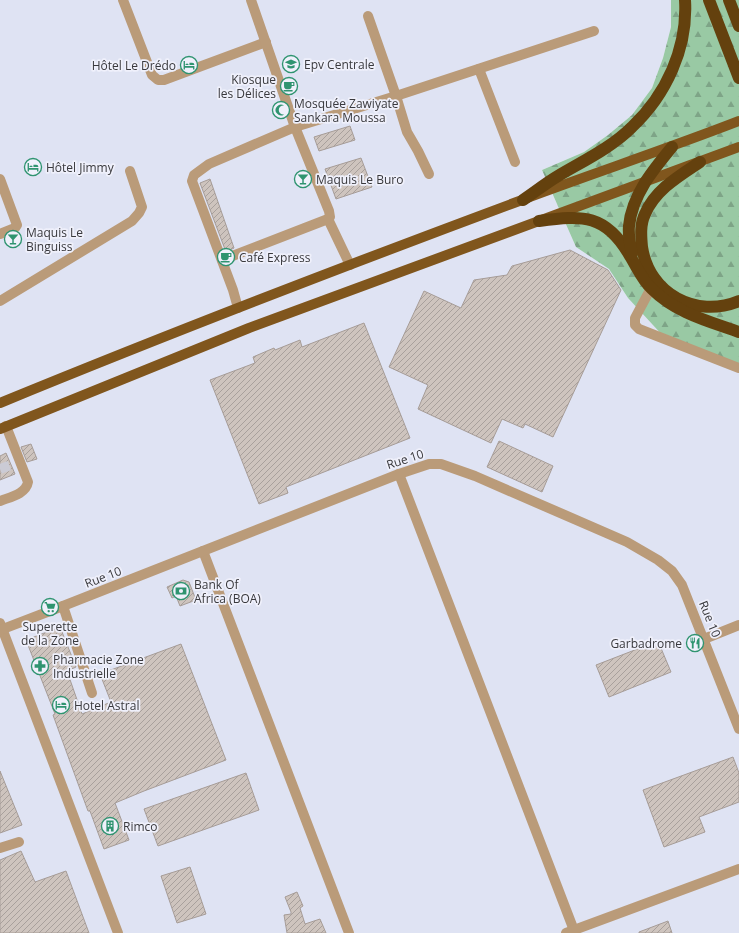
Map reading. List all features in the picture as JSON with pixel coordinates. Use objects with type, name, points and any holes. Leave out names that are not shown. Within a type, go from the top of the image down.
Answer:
[{"type":"highway","points":[[523,200],[558,176],[604,149],[631,128],[657,97],[668,79],[677,59],[684,30],[685,0]]},
{"type":"highway","points":[[709,0],[739,78]]},
{"type":"highway","points":[[729,0],[739,26]]},
{"type":"highway","points":[[672,147],[656,166],[636,198],[629,225],[629,237],[634,261],[638,272],[651,288],[680,311],[739,332]]},
{"type":"highway","points":[[700,162],[660,191],[647,208],[644,215],[641,237],[646,263],[662,289],[687,304],[715,307],[739,301]]},
{"type":"highway","points":[[539,221],[584,218],[596,221],[606,227],[620,240],[634,261]]},
{"type":"main road","points":[[0,403],[350,265],[523,200],[739,122]]},
{"type":"main road","points":[[3,428],[250,328],[739,147]]},
{"type":"street","points":[[123,0],[152,75],[158,80],[164,80],[266,42]]},
{"type":"street","points":[[250,0],[295,127],[329,212],[330,216],[328,219],[350,265]]},
{"type":"street","points":[[368,16],[407,132],[418,150],[429,174]]},
{"type":"street","points":[[238,308],[233,290],[192,181],[192,177],[210,164],[295,127],[396,96],[594,31]]},
{"type":"street","points":[[479,69],[515,162]]},
{"type":"street","points":[[0,301],[132,221],[142,208],[130,171]]},
{"type":"street","points":[[0,179],[17,225],[15,228],[0,234]]},
{"type":"street","points":[[222,260],[328,219]]},
{"type":"street","points":[[651,288],[635,318],[635,325],[639,329],[739,368]]},
{"type":"street","points":[[0,501],[19,493],[27,487],[28,482],[15,463],[3,428]]},
{"type":"street","name":"Rue 10","points":[[1,627],[63,606],[399,474],[429,464],[441,464],[475,476],[627,542],[658,560],[672,571],[682,585],[739,729]]},
{"type":"street","points":[[399,474],[572,932],[739,869]]},
{"type":"street","points":[[203,551],[349,933]]},
{"type":"street","points":[[63,606],[92,693]]},
{"type":"street","points":[[704,639],[739,625]]},
{"type":"street","points":[[1,627],[118,933]]},
{"type":"street","points":[[0,848],[19,842]]},
{"type":"shaded area","points":[[0,0],[671,0],[671,27],[663,58],[652,88],[632,115],[584,152],[542,170],[576,247],[609,269],[628,298],[664,337],[739,366],[739,933],[0,933]]},
{"type":"green space","points":[[671,0],[739,0],[739,366],[664,337],[628,298],[609,269],[576,247],[542,170],[584,152],[632,115],[652,88],[663,58],[671,27]]},
{"type":"building","points":[[350,126],[355,140],[319,151],[314,137]]},
{"type":"building","points":[[361,158],[372,187],[336,199],[325,169]]},
{"type":"building","points":[[210,179],[234,248],[226,252],[200,183]]},
{"type":"building","points":[[570,250],[608,270],[621,290],[553,437],[525,424],[523,428],[502,419],[491,443],[418,409],[428,385],[389,367],[424,291],[461,308],[474,280],[507,275],[512,266]]},
{"type":"building","points":[[364,323],[410,438],[286,487],[288,493],[259,504],[210,380],[255,363],[253,357],[274,348],[275,350],[300,340],[302,347]]},
{"type":"building","points":[[499,441],[553,466],[542,492],[487,467]]},
{"type":"building","points":[[31,444],[37,459],[27,462],[21,447]]},
{"type":"building","points":[[6,453],[15,474],[0,480],[0,456]]},
{"type":"building","name":"Bank Of Africa (BOA)","points":[[183,580],[189,582],[196,600],[180,606],[176,596],[172,598],[167,587]]},
{"type":"building","points":[[60,627],[76,667],[67,671],[82,714],[111,702],[100,674],[181,644],[226,760],[115,803],[129,840],[104,849],[90,811],[88,811],[53,715],[55,714],[26,640]]},
{"type":"building","points":[[658,641],[671,672],[609,697],[596,665]]},
{"type":"building","points":[[733,757],[739,773],[739,802],[699,817],[705,832],[664,847],[643,790]]},
{"type":"building","points":[[0,771],[22,825],[0,833]]},
{"type":"building","points":[[246,773],[259,810],[158,846],[144,809]]},
{"type":"building","points":[[21,851],[35,882],[66,871],[89,933],[0,933],[0,860]]},
{"type":"building","points":[[190,867],[206,914],[177,923],[161,876]]},
{"type":"building","points":[[297,892],[303,906],[300,908],[305,924],[320,919],[326,933],[287,933],[284,915],[291,914],[291,912],[285,897]]},
{"type":"building","points":[[668,921],[672,933],[639,933],[639,932]]},
{"type":"tunnel","points":[[0,469],[11,465]]},
{"type":"place","name":"Epv Centrale","points":[[291,64]]},
{"type":"place","name":"Hôtel Le Drédo","points":[[189,65]]},
{"type":"place","name":"Kiosque les Délices","points":[[289,86]]},
{"type":"place","name":"Mosquée Zawiyate Sankara Moussa","points":[[281,110]]},
{"type":"place","name":"Hôtel Jimmy","points":[[33,167]]},
{"type":"place","name":"Maquis Le Buro","points":[[303,179]]},
{"type":"place","name":"Maquis Le Binguiss","points":[[13,239]]},
{"type":"place","name":"Café Express","points":[[226,257]]},
{"type":"place","name":"Bank Of Africa (BOA)","points":[[181,591]]},
{"type":"place","name":"Superette de la Zone","points":[[50,607]]},
{"type":"place","name":"Garbadrome","points":[[695,643]]},
{"type":"place","name":"Pharmacie Zone Industrielle","points":[[40,666]]},
{"type":"place","name":"Hotel Astral","points":[[61,705]]},
{"type":"place","name":"Rimco","points":[[110,826]]}]
